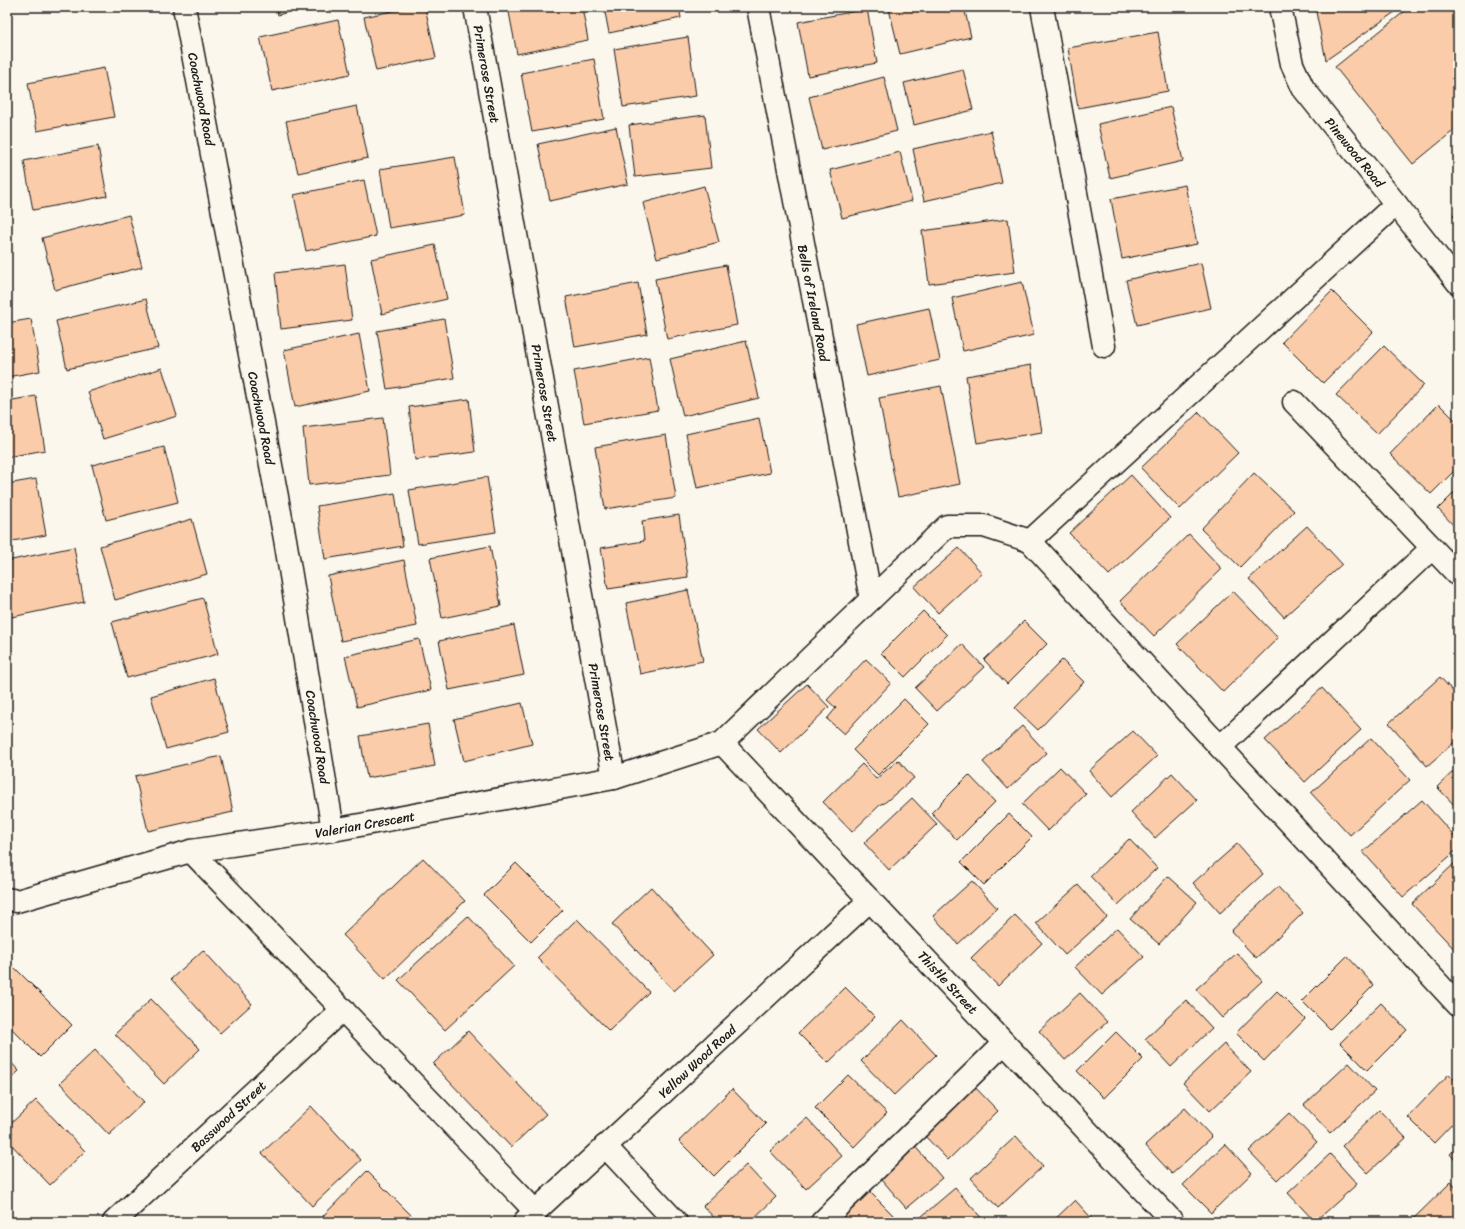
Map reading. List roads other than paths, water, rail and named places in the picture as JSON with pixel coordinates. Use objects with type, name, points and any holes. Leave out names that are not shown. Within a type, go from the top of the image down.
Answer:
[{"type":"street","name":"Coachwood Road","points":[[184,7],[286,539],[333,830]]},
{"type":"street","name":"Primerose Street","points":[[475,7],[614,778]]},
{"type":"street","name":"Bells of Ireland Road","points":[[758,7],[871,599]]},
{"type":"street","points":[[1042,7],[1104,346]]},
{"type":"street","name":"Pinewood Road","points":[[1280,7],[1292,64],[1303,88],[1458,283]]},
{"type":"street","points":[[1030,541],[1396,204]]},
{"type":"street","points":[[1294,402],[1458,575]]},
{"type":"street","points":[[722,742],[947,526],[984,526],[1030,541],[1458,1005]]},
{"type":"street","points":[[1220,747],[1432,548]]},
{"type":"street","name":"Valerian Crescent","points":[[7,899],[17,901],[191,851],[333,830],[614,778],[722,742]]},
{"type":"street","name":"Thistle Street","points":[[722,742],[1173,1222]]},
{"type":"street","points":[[191,851],[343,1010],[530,1217]]},
{"type":"street","name":"Yellow Wood Road","points":[[530,1217],[870,900]]},
{"type":"street","name":"Basswood Street","points":[[114,1222],[343,1010]]},
{"type":"street","points":[[822,1222],[1004,1043]]},
{"type":"street","points":[[605,1146],[676,1222]]}]
